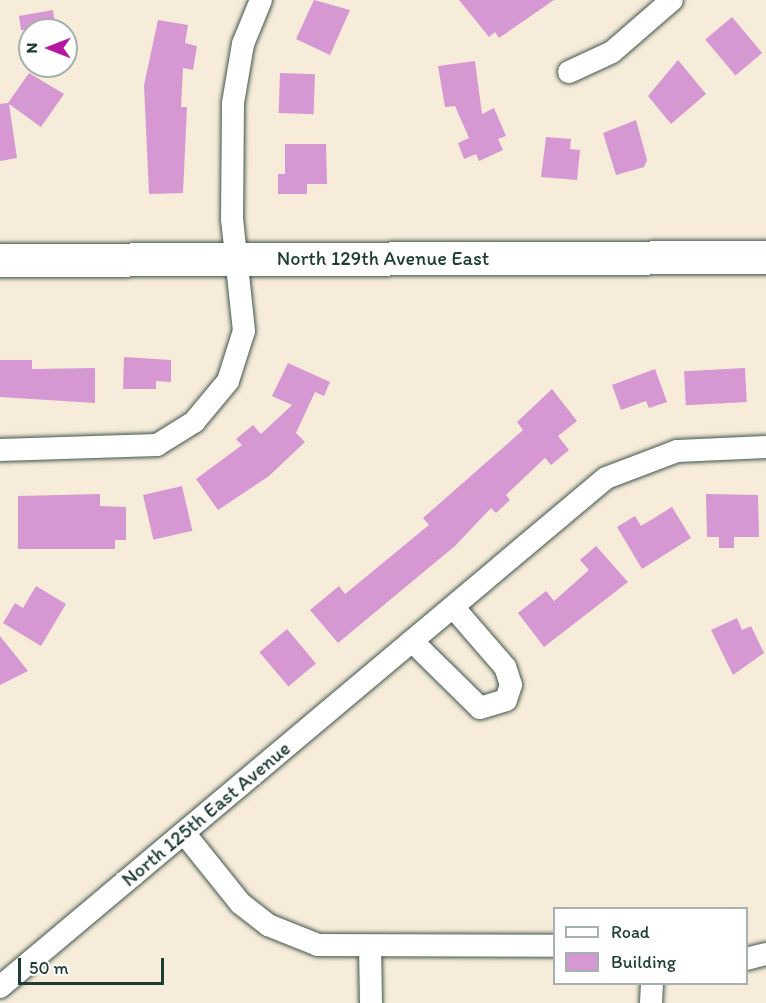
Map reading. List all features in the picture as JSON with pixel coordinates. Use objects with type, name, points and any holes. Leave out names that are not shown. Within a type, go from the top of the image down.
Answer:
[{"type":"main road","name":"North 129th Avenue East","points":[[0,260],[766,257]]},
{"type":"street","points":[[0,450],[139,450],[194,422],[228,381],[240,350],[244,302],[232,211],[233,103],[243,44],[261,0]]},
{"type":"street","points":[[568,72],[612,52],[672,0]]},
{"type":"street","name":"North 125th East Avenue","points":[[0,987],[606,478],[651,457],[711,448],[766,447]]},
{"type":"street","points":[[412,641],[480,708],[506,700],[511,685],[505,667],[453,607]]},
{"type":"street","points":[[184,833],[240,903],[268,925],[318,945],[553,946]]},
{"type":"street","points":[[370,946],[370,1003]]},
{"type":"street","points":[[748,959],[766,954]]},
{"type":"street","points":[[651,1003],[652,985]]},
{"type":"building","points":[[314,0],[350,10],[330,55],[296,39]]},
{"type":"building","points":[[459,0],[554,0],[499,38],[495,32],[489,37]]},
{"type":"building","points":[[53,10],[54,18],[19,18],[19,16]]},
{"type":"building","points":[[732,17],[762,53],[735,76],[705,39]]},
{"type":"building","points":[[158,20],[188,25],[185,43],[197,46],[193,70],[183,68],[181,107],[187,107],[183,193],[149,194],[144,85]]},
{"type":"building","points":[[678,60],[706,94],[671,124],[648,96]]},
{"type":"building","points":[[475,61],[482,114],[494,108],[506,136],[498,139],[503,150],[479,161],[476,154],[464,159],[458,143],[469,138],[455,106],[445,107],[438,66]]},
{"type":"building","points":[[280,73],[315,74],[314,114],[279,113]]},
{"type":"building","points":[[26,78],[37,78],[64,94],[41,127],[9,104],[17,158],[0,161],[0,104],[8,103]]},
{"type":"building","points":[[636,120],[647,160],[644,167],[616,175],[603,133]]},
{"type":"building","points":[[546,137],[571,139],[570,149],[580,150],[577,180],[541,177]]},
{"type":"building","points":[[285,144],[326,144],[327,184],[307,184],[307,194],[278,194],[278,174],[285,174]]},
{"type":"building","points":[[124,357],[171,360],[171,382],[156,381],[156,389],[123,389]]},
{"type":"building","points":[[0,360],[32,360],[32,369],[95,368],[95,403],[0,397]]},
{"type":"building","points":[[288,363],[330,382],[324,396],[315,392],[296,433],[305,442],[269,476],[218,510],[196,479],[242,445],[236,439],[253,425],[261,434],[292,405],[272,396]]},
{"type":"building","points":[[745,368],[747,402],[686,405],[684,371]]},
{"type":"building","points":[[655,369],[667,402],[649,408],[646,401],[621,410],[612,385]]},
{"type":"building","points":[[552,389],[577,421],[558,436],[569,450],[551,465],[545,458],[506,495],[510,500],[496,513],[491,508],[455,546],[338,643],[310,610],[339,586],[345,594],[429,525],[423,518],[523,430],[517,422]]},
{"type":"building","points":[[182,486],[192,531],[153,540],[143,495]]},
{"type":"building","points":[[100,494],[100,506],[126,507],[126,540],[115,540],[115,549],[18,549],[18,496]]},
{"type":"building","points":[[706,494],[758,495],[759,537],[734,537],[734,548],[719,548],[719,537],[707,537]]},
{"type":"building","points":[[672,507],[691,538],[642,569],[617,527],[635,516],[641,526]]},
{"type":"building","points":[[596,546],[628,582],[544,647],[518,613],[546,591],[554,601],[589,570],[580,560]]},
{"type":"building","points":[[36,586],[66,604],[41,646],[3,623],[15,603],[23,608]]},
{"type":"building","points":[[737,618],[742,630],[751,626],[764,653],[733,675],[711,630]]},
{"type":"building","points":[[287,629],[316,663],[288,687],[259,652]]},
{"type":"building","points":[[0,636],[28,671],[0,685]]}]
